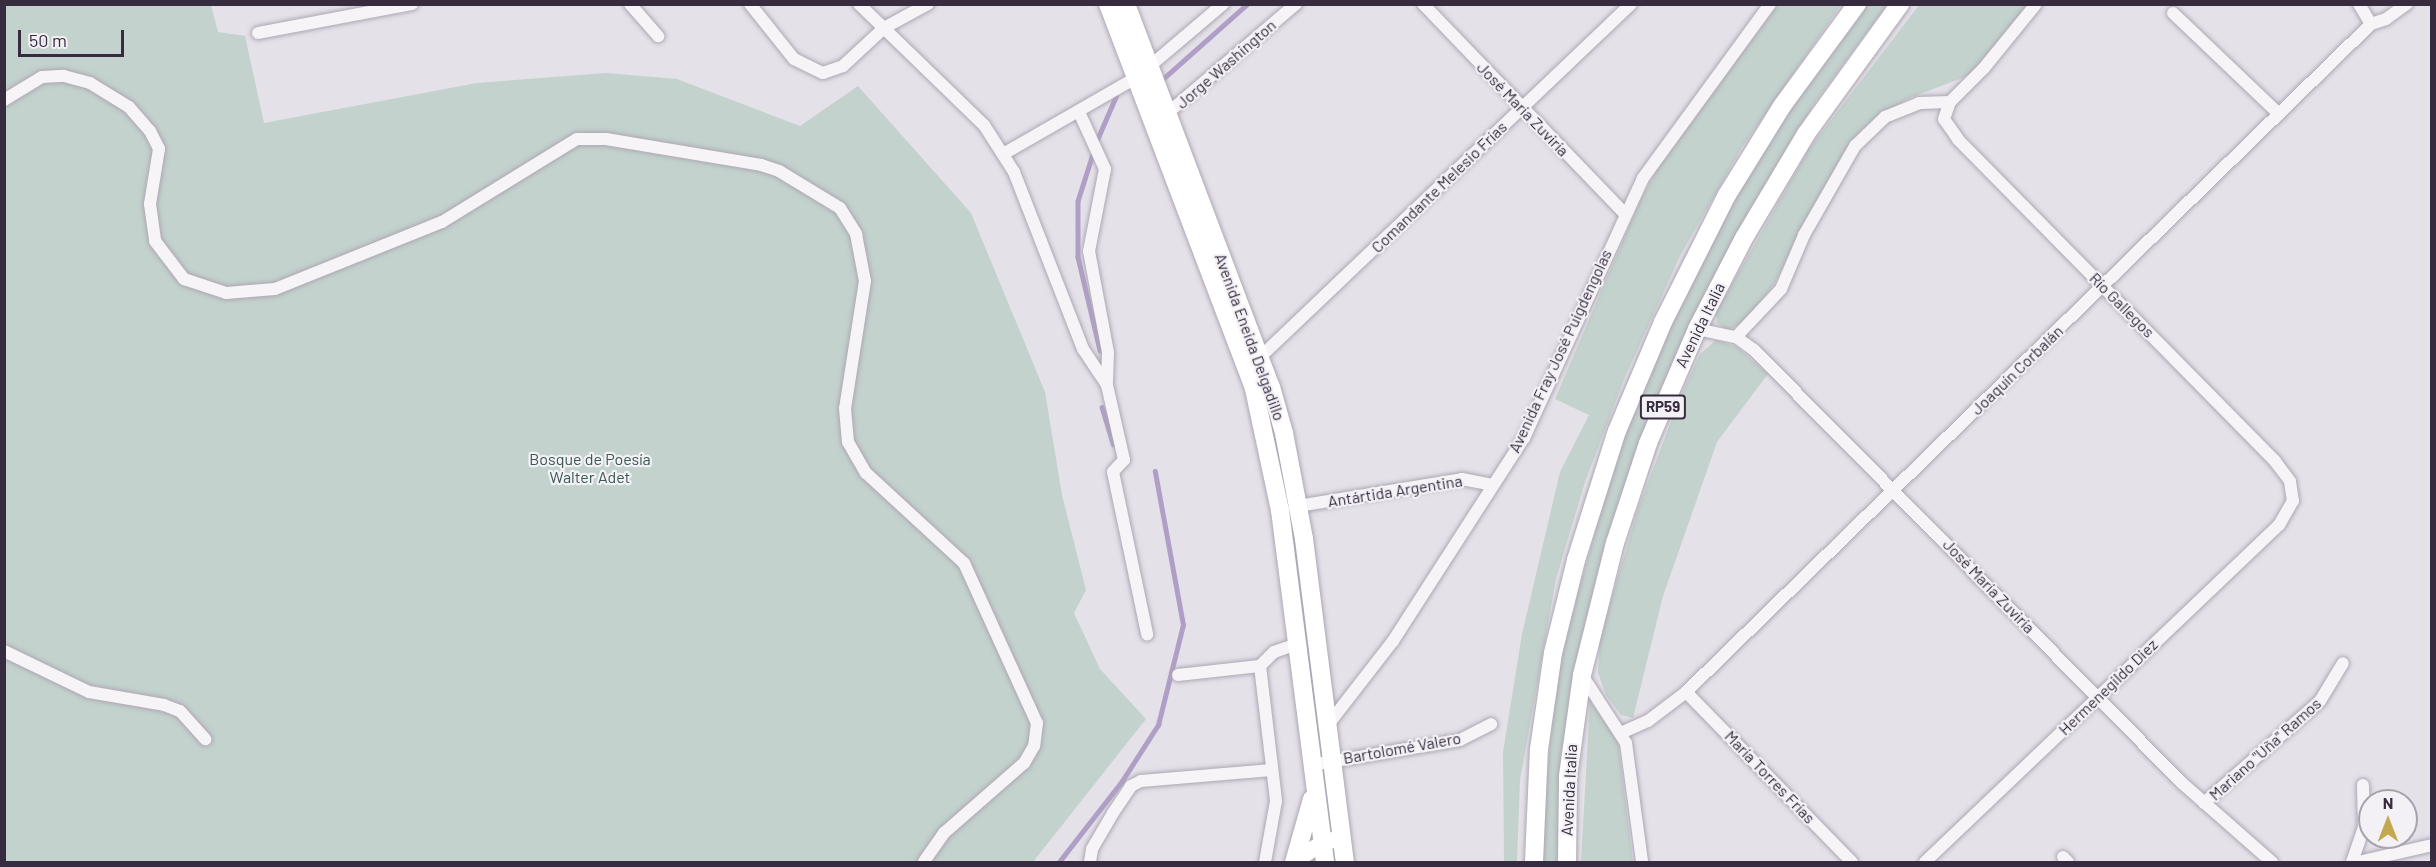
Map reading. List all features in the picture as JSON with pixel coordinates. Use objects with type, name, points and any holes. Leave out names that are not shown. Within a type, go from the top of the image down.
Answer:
[{"type":"main road","name":"Avenida Eneida Delgadillo","points":[[1108,4],[1143,71],[1253,363],[1284,433],[1298,506],[1343,851]]},
{"type":"main road","name":"Avenida Eneida Delgadillo","points":[[1126,4],[1143,71]]},
{"type":"main road","name":"Avenida Italia","points":[[1534,862],[1539,749],[1553,653],[1576,560],[1617,431],[1663,322],[1727,195],[1782,106],[1857,4]]},
{"type":"main road","name":"Avenida Italia","points":[[1567,862],[1568,776],[1582,675],[1630,494],[1697,329],[1744,238],[1806,134],[1900,4]]},
{"type":"main road","name":"Avenida Eneida Delgadillo","points":[[1253,363],[1272,460],[1323,857]]},
{"type":"main road","points":[[1314,788],[1294,861],[1323,857],[1343,851]]},
{"type":"street","points":[[258,33],[412,4]]},
{"type":"street","points":[[630,4],[658,36]]},
{"type":"street","points":[[750,4],[794,59],[813,71],[833,71],[884,28],[928,4]]},
{"type":"street","points":[[859,4],[984,125],[1005,153],[1083,349],[1107,385]]},
{"type":"street","points":[[1005,153],[1079,112],[1143,71],[1223,4]]},
{"type":"street","name":"Jorge Washington","points":[[1161,118],[1296,4]]},
{"type":"street","name":"José María Zuviría","points":[[1423,4],[1624,213]]},
{"type":"street","name":"Comandante Melesio Frías","points":[[1253,363],[1631,4]]},
{"type":"street","name":"Avenida Fray José Puigdengolas","points":[[1327,726],[1393,641],[1492,484],[1524,438],[1624,213],[1656,158],[1770,4]]},
{"type":"street","points":[[1697,329],[1736,337],[1781,289],[1804,235],[1863,138],[1885,117],[1919,103],[1950,102],[1984,68],[2036,4]]},
{"type":"street","points":[[2359,4],[2371,24]]},
{"type":"street","name":"Joaquín Corbalán","points":[[1623,732],[1648,721],[1686,692],[2371,24],[2386,19],[2407,4]]},
{"type":"street","points":[[2173,13],[2279,114]]},
{"type":"street","points":[[4,100],[42,77],[64,76],[90,83],[129,107],[150,131],[159,149],[150,204],[155,241],[184,279],[226,293],[275,289],[442,222],[577,139],[606,139],[761,165],[779,171],[840,208],[856,234],[865,281],[845,408],[848,442],[866,473],[964,563],[1037,723],[1034,746],[1024,763],[944,833],[924,862]]},
{"type":"street","name":"Río Gallegos","points":[[1950,102],[1944,119],[1958,139],[2284,471],[2293,491],[2290,512]]},
{"type":"street","points":[[1079,112],[1105,169],[1089,250],[1108,352],[1107,385],[1124,460],[1113,472],[1147,634]]},
{"type":"street","name":"José María Zuviría","points":[[1736,337],[1895,489],[2096,698],[2204,803],[2272,862]]},
{"type":"street","name":"Antártida Argentina","points":[[1298,506],[1462,479],[1492,484]]},
{"type":"street","name":"Hermenegildo Diez","points":[[1925,862],[2290,512]]},
{"type":"street","points":[[1178,675],[1260,666],[1274,652],[1297,644]]},
{"type":"street","points":[[4,651],[101,696],[164,705],[180,711],[205,739]]},
{"type":"street","name":"Mariano \"Uña\" Ramos","points":[[2204,803],[2320,701],[2343,663]]},
{"type":"street","points":[[1260,666],[1276,815],[1265,862]]},
{"type":"street","points":[[1582,675],[1623,732],[1642,862]]},
{"type":"street","name":"María Torres Frías","points":[[1686,692],[1852,862]]},
{"type":"street","name":"Bartolomé Valero","points":[[1311,765],[1460,740],[1491,724]]},
{"type":"street","points":[[1090,862],[1092,849],[1131,786],[1141,781],[1272,770]]},
{"type":"street","points":[[2352,862],[2364,827],[2363,786]]},
{"type":"street","points":[[2358,862],[2432,845]]},
{"type":"green space","name":"Bosque de Poesía Walter Adet","points":[[5,5],[211,5],[218,32],[245,36],[264,123],[477,83],[606,73],[677,79],[800,126],[858,86],[971,213],[1045,392],[1062,495],[1086,590],[1074,613],[1100,669],[1146,719],[1033,862],[5,862]]},
{"type":"green space","points":[[1778,5],[1841,5],[1741,149],[1680,256],[1625,377],[1585,482],[1556,579],[1520,780],[1517,862],[1504,862],[1503,752],[1522,634],[1560,472],[1589,415],[1555,399],[1639,203],[1669,148]]},
{"type":"green space","points":[[1865,5],[1887,5],[1814,104],[1736,234],[1672,362],[1629,471],[1591,599],[1566,724],[1558,862],[1539,862],[1557,667],[1617,455],[1667,330],[1709,243],[1769,141]]},
{"type":"green space","points":[[1919,5],[2028,5],[1970,75],[1907,99],[1862,130],[1823,190],[1774,284],[1746,321],[1728,330],[1717,323],[1716,312],[1809,149]]},
{"type":"green space","points":[[1716,340],[1737,347],[1768,374],[1717,442],[1663,596],[1633,718],[1621,715],[1606,695],[1598,673],[1600,638],[1638,509],[1681,395],[1700,354]]},
{"type":"green space","points":[[1268,401],[1295,527],[1319,735],[1315,735],[1292,528],[1264,403]]},
{"type":"green space","points":[[1590,701],[1618,741],[1633,862],[1581,862]]},
{"type":"waterway","points":[[1164,78],[1247,4]]},
{"type":"waterway","points":[[1097,140],[1116,96]]},
{"type":"waterway","points":[[1094,151],[1078,201],[1078,257],[1100,350]]},
{"type":"waterway","points":[[1102,407],[1113,444]]},
{"type":"waterway","points":[[1059,862],[1122,781],[1158,725],[1183,625],[1155,472]]}]
